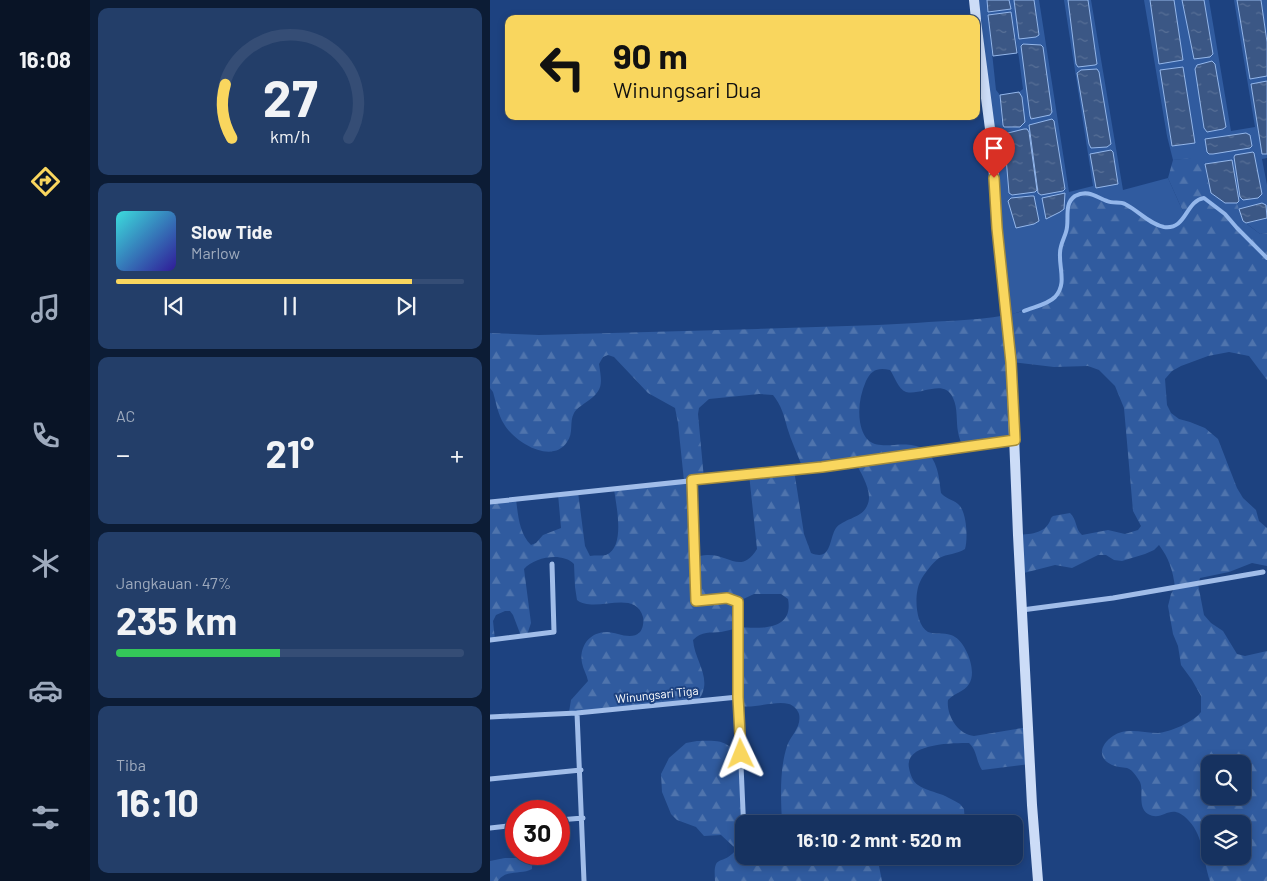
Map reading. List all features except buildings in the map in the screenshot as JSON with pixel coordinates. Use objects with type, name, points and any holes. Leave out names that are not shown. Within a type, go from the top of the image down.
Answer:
[{"type":"street","points":[[974,0],[976,15]]},
{"type":"street","points":[[980,51],[992,144],[997,228],[1011,362],[1032,805],[1038,881]]},
{"type":"street","points":[[490,502],[822,467],[1015,440]]},
{"type":"street","points":[[692,480],[696,601],[727,598],[738,602],[738,697],[743,815]]},
{"type":"street","points":[[490,640],[554,632],[552,564]]},
{"type":"street","points":[[1022,610],[1113,598],[1263,572]]},
{"type":"street","name":"Winungsari Tiga","points":[[490,717],[577,713],[738,697]]},
{"type":"street","points":[[577,713],[581,770],[584,881]]},
{"type":"street","points":[[490,779],[581,770]]},
{"type":"street","points":[[570,819],[583,818]]},
{"type":"street","points":[[490,828],[505,826]]},
{"type":"green space","points":[[974,0],[987,0],[989,12],[1010,9],[1009,0],[1014,0],[1019,39],[1039,35],[1034,0],[1039,0],[1069,192],[1093,186],[1064,0],[1068,0],[1077,66],[1097,64],[1088,0],[1091,0],[1123,190],[1168,178],[1185,216],[1179,224],[1163,227],[1125,203],[1111,203],[1094,196],[1075,196],[1070,203],[1067,230],[1062,241],[1060,253],[1061,289],[1052,299],[1007,316],[980,57],[980,15],[976,15]],"holes":[[[1011,12],[1023,89],[1019,92],[1022,97],[1023,125],[1012,128],[1002,124],[1000,95],[996,90],[988,15]],[[1078,71],[1110,146],[1092,148],[1089,144]]]},
{"type":"green space","points":[[1144,0],[1150,0],[1160,64],[1183,60],[1174,0],[1182,0],[1194,58],[1212,56],[1204,0],[1209,0],[1231,131],[1255,127],[1234,0],[1237,0],[1250,79],[1267,76],[1267,81],[1251,84],[1262,154],[1267,154],[1267,158],[1262,159],[1267,185],[1267,212],[1266,205],[1239,210],[1232,160],[1205,164],[1200,158],[1173,160],[1167,136]],"holes":[[[1183,67],[1195,143],[1172,146],[1160,70]],[[1196,67],[1225,129],[1207,132],[1204,128]]]},
{"type":"green space","points":[[1261,0],[1267,0],[1267,42]]},
{"type":"green space","points":[[1201,157],[1205,164],[1208,183],[1225,203],[1237,203],[1243,221],[1260,234],[1267,233],[1267,380],[1249,356],[1229,352],[1208,356],[1181,366],[1172,371],[1165,379],[1167,405],[1171,413],[1179,419],[1205,428],[1218,439],[1237,488],[1243,498],[1256,510],[1259,521],[1267,528],[1267,566],[1252,563],[1229,572],[1200,578],[1198,584],[1204,615],[1211,623],[1223,631],[1237,654],[1245,656],[1267,651],[1267,881],[1210,881],[1206,865],[1251,865],[1251,815],[1201,815],[1201,846],[1194,827],[1182,815],[1177,812],[1158,816],[1148,814],[1143,807],[1141,786],[1135,774],[1127,768],[1118,767],[1107,762],[1102,754],[1103,747],[1109,739],[1118,733],[1129,731],[1158,733],[1175,729],[1198,716],[1201,712],[1201,696],[1181,665],[1178,646],[1173,634],[1168,606],[1175,587],[1172,570],[1159,545],[1154,550],[1145,554],[1122,561],[1114,560],[1106,555],[1098,555],[1072,568],[1055,565],[1020,574],[1018,535],[1042,530],[1053,516],[1070,513],[1082,535],[1108,530],[1125,534],[1138,530],[1141,526],[1133,511],[1124,408],[1115,386],[1099,370],[1088,366],[1054,367],[1012,362],[1015,440],[963,447],[959,438],[955,402],[949,392],[944,389],[906,392],[899,386],[890,370],[882,369],[875,370],[870,374],[862,391],[859,407],[860,422],[864,434],[870,441],[877,444],[914,445],[928,453],[935,463],[941,493],[958,504],[965,519],[965,549],[939,558],[928,569],[918,587],[916,601],[918,616],[924,628],[931,633],[948,634],[956,638],[969,656],[972,671],[971,678],[969,684],[964,689],[948,700],[951,718],[963,732],[974,736],[1028,727],[1030,764],[982,770],[974,749],[969,743],[931,746],[914,754],[909,760],[909,770],[912,778],[918,785],[960,804],[964,809],[964,815],[782,815],[781,785],[784,756],[788,742],[799,723],[799,714],[792,705],[783,703],[739,706],[738,628],[703,634],[693,640],[704,678],[702,693],[698,701],[569,712],[571,700],[588,681],[581,657],[584,646],[590,638],[607,632],[628,636],[636,635],[643,627],[643,617],[639,609],[632,604],[585,604],[577,600],[574,564],[569,560],[556,557],[541,559],[524,569],[531,623],[527,635],[521,636],[513,615],[510,611],[505,611],[496,615],[493,621],[495,640],[490,640],[490,502],[516,499],[518,517],[524,535],[531,545],[536,543],[543,535],[561,528],[558,494],[578,492],[585,546],[590,556],[606,555],[612,551],[618,535],[618,515],[614,489],[684,481],[675,408],[648,393],[614,357],[608,355],[603,357],[599,364],[601,382],[599,390],[574,413],[569,439],[560,449],[543,451],[524,444],[516,438],[502,420],[490,388],[490,333],[539,335],[857,326],[966,320],[1015,313],[1046,302],[1057,293],[1061,281],[1061,247],[1068,225],[1069,205],[1075,197],[1086,193],[1109,202],[1125,203],[1155,223],[1163,227],[1171,227],[1179,224],[1185,216],[1168,178],[1173,160]],"holes":[[[759,394],[773,395],[778,403],[803,469],[855,462],[866,483],[869,501],[865,510],[836,528],[829,548],[823,554],[818,555],[811,553],[804,534],[794,470],[749,474],[757,549],[746,561],[740,562],[715,556],[695,557],[692,480],[704,479],[699,408],[709,399]],[[754,594],[781,594],[788,599],[789,609],[786,617],[781,622],[766,627],[739,627],[737,602]]]},
{"type":"green space","points":[[1267,215],[1267,233],[1260,234],[1246,223],[1265,219]]},
{"type":"green space","points":[[714,741],[723,743],[730,747],[735,755],[742,782],[744,815],[735,815],[735,851],[734,847],[721,835],[704,836],[696,827],[677,820],[671,814],[662,792],[661,774],[669,758],[686,743]]},
{"type":"green space","points":[[735,851],[735,865],[879,865],[882,881],[715,881],[715,866],[719,861],[730,856]]},
{"type":"green space","points":[[505,858],[505,865],[532,865],[532,869],[505,875],[498,881],[490,881],[490,861]]},
{"type":"water","points":[[987,0],[1009,0],[1011,9],[988,12]]},
{"type":"water","points":[[1014,0],[1034,0],[1039,35],[1036,37],[1019,39]]},
{"type":"water","points":[[1068,0],[1088,0],[1097,64],[1095,65],[1078,67],[1076,64]]},
{"type":"water","points":[[1150,0],[1174,0],[1183,60],[1159,64]]},
{"type":"water","points":[[1182,0],[1204,0],[1213,54],[1210,57],[1194,59]]},
{"type":"water","points":[[1237,0],[1261,0],[1267,42],[1267,76],[1250,79]]},
{"type":"water","points":[[1011,12],[1017,53],[993,56],[988,15]]},
{"type":"water","points":[[1023,44],[1041,45],[1043,47],[1052,112],[1050,115],[1031,119],[1021,46]]},
{"type":"water","points":[[1212,61],[1215,64],[1226,127],[1207,132],[1204,128],[1195,69],[1197,65]]},
{"type":"water","points":[[1183,67],[1195,143],[1172,146],[1160,70]]},
{"type":"water","points":[[1097,69],[1111,144],[1107,147],[1091,148],[1077,73],[1081,70]]},
{"type":"water","points":[[1267,81],[1267,154],[1262,154],[1251,84]]},
{"type":"water","points":[[1019,92],[1022,97],[1025,122],[1020,127],[1004,127],[1000,95]]},
{"type":"water","points":[[1052,119],[1054,121],[1065,189],[1041,195],[1038,193],[1029,125]]},
{"type":"water","points":[[1027,129],[1029,132],[1037,190],[1035,192],[1012,195],[1009,193],[1004,134]]},
{"type":"water","points":[[1246,133],[1250,135],[1252,146],[1250,148],[1213,154],[1207,152],[1205,139]]},
{"type":"water","points":[[1111,150],[1113,152],[1118,184],[1096,188],[1090,154]]},
{"type":"water","points":[[1253,152],[1262,194],[1258,198],[1243,200],[1240,197],[1234,157],[1235,155]]},
{"type":"water","points":[[1232,160],[1239,201],[1237,203],[1225,203],[1211,193],[1205,164]]},
{"type":"water","points":[[1065,193],[1064,209],[1046,219],[1042,198]]},
{"type":"water","points":[[1034,196],[1039,221],[1016,228],[1008,201],[1011,198]]},
{"type":"water","points":[[1262,203],[1266,205],[1267,218],[1246,223],[1243,221],[1239,209]]},
{"type":"waterway","points":[[1024,311],[1048,302],[1059,292],[1062,282],[1060,250],[1067,228],[1069,203],[1075,196],[1084,193],[1109,202],[1123,203],[1154,223],[1164,227],[1172,227],[1177,224],[1193,204],[1204,198],[1225,214],[1267,258]]},
{"type":"route","points":[[741,754],[738,697],[738,602],[727,598],[696,601],[692,480],[822,467],[1015,440],[1011,362],[1005,290],[997,228],[994,178]]}]
